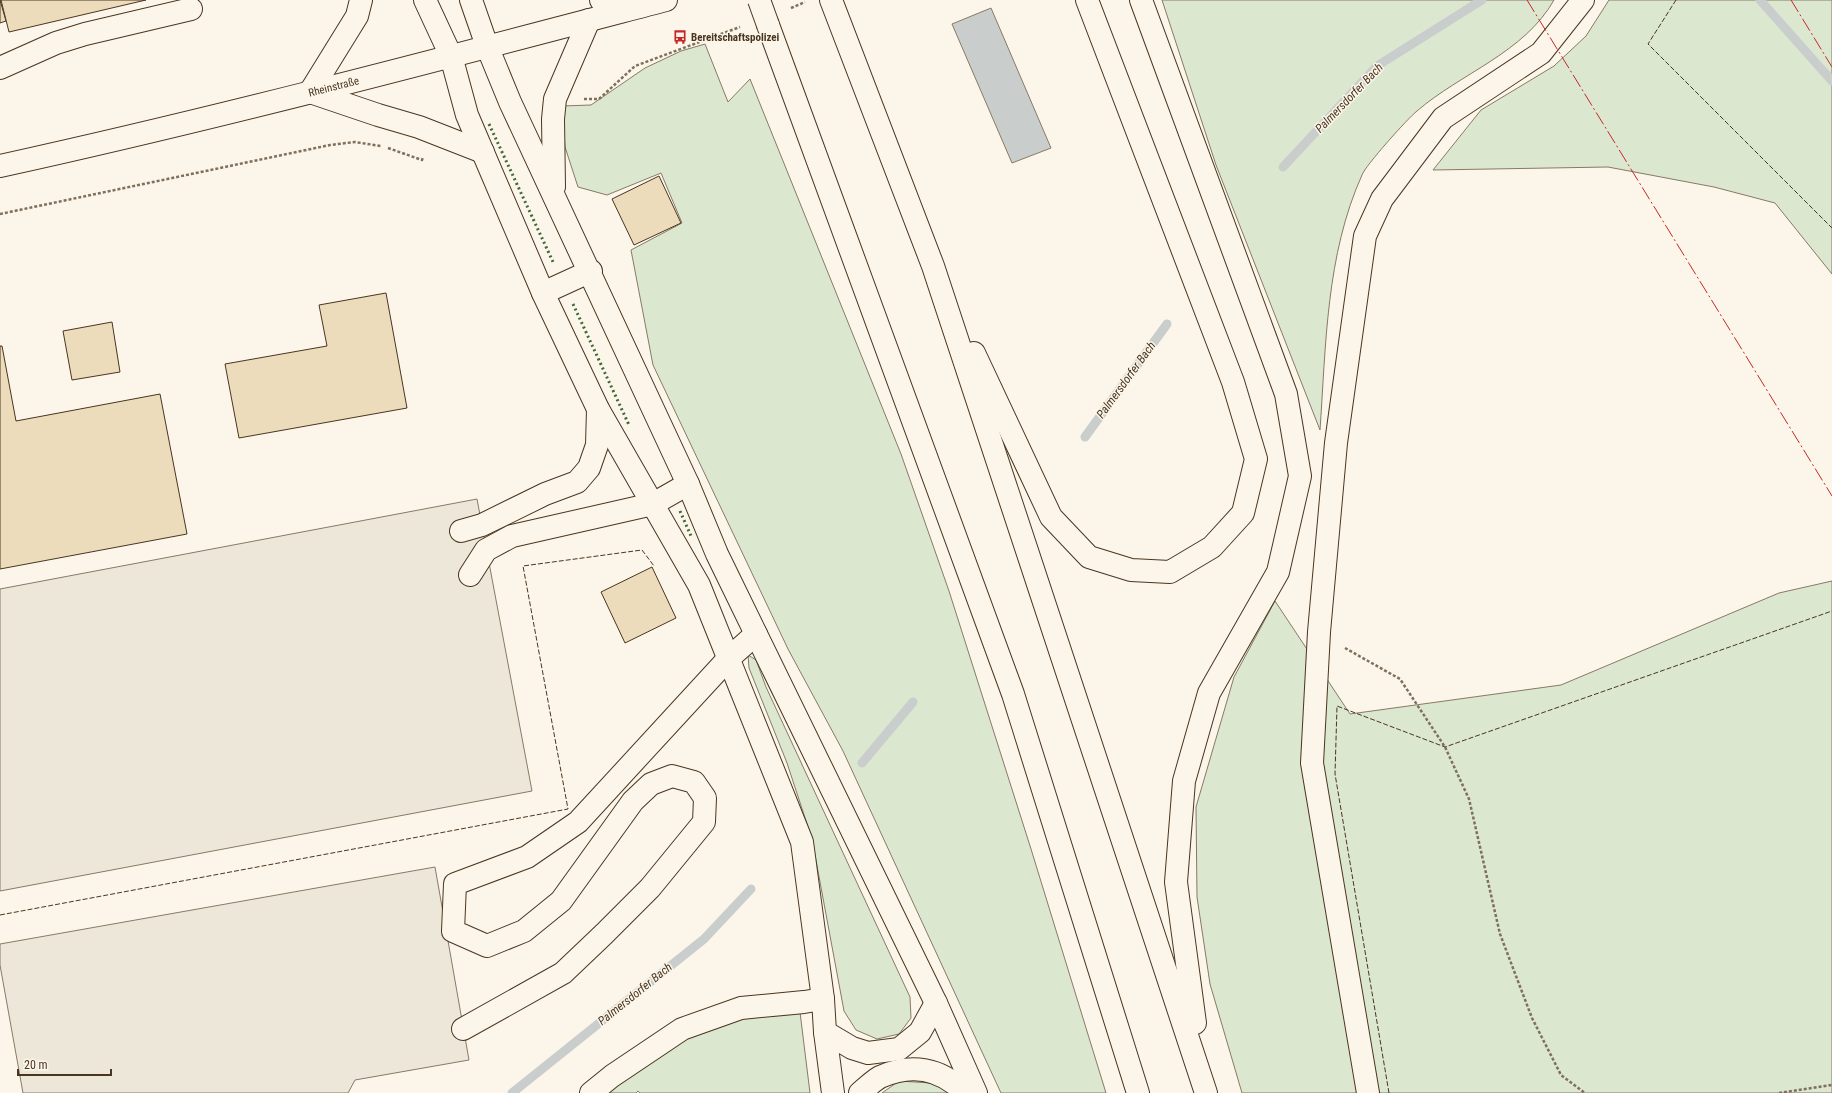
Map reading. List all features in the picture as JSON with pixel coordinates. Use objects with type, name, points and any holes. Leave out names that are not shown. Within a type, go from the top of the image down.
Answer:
[{"type":"main road","points":[[361,0],[357,16],[310,92],[435,133],[483,152]]},
{"type":"main road","points":[[425,0],[451,56],[467,115],[543,293],[598,409],[699,585],[802,842],[823,999],[825,1032],[833,1093]]},
{"type":"main road","points":[[471,0],[487,46],[554,196],[688,484],[717,554],[936,1004],[976,1093]]},
{"type":"main road","points":[[601,0],[638,7]]},
{"type":"main road","name":"Rheinstraße","points":[[0,166],[95,145],[310,92],[666,0]]},
{"type":"main road","points":[[759,0],[1014,694],[1138,1093]]},
{"type":"main road","points":[[824,1],[933,266],[1051,517],[1090,557],[1131,570],[1170,572],[1212,547],[1243,513],[1256,459],[1233,382],[1087,0]]},
{"type":"main road","points":[[1368,1093],[1312,763],[1319,632],[1336,443],[1365,236],[1382,199],[1443,118],[1541,53],[1583,0]]},
{"type":"main road","points":[[1143,3],[1286,394],[1300,476],[1278,572],[1210,693],[1184,781],[1176,882],[1204,1085]]},
{"type":"main road","points":[[0,68],[56,43],[85,34],[191,9]]},
{"type":"main road","points":[[554,196],[553,119],[555,99],[589,20]]},
{"type":"main road","points":[[933,266],[1204,1085]]},
{"type":"main road","points":[[543,293],[590,271]]},
{"type":"main road","points":[[461,531],[482,525],[545,494],[578,482],[589,468],[597,445],[598,409]]},
{"type":"main road","points":[[470,575],[486,550],[512,536],[653,504],[688,484]]},
{"type":"main road","points":[[463,1029],[563,973],[604,934],[650,888],[704,822],[705,798],[694,782],[672,776],[651,784],[633,801],[560,900],[524,931],[488,946],[453,931],[455,884],[527,857],[578,822],[728,658],[756,634]]},
{"type":"main road","points":[[591,1093],[612,1076],[682,1029],[740,1008],[823,999]]},
{"type":"main road","points":[[825,1032],[852,1048],[868,1053],[899,1049],[920,1032],[936,1004]]},
{"type":"main road","points":[[860,1093],[878,1078],[906,1068],[938,1072],[958,1086],[965,1093]]},
{"type":"path","points":[[789,8],[824,1]]},
{"type":"path","points":[[555,99],[599,99],[635,66],[745,25]]},
{"type":"path","points":[[0,214],[336,144],[355,142],[382,147],[422,160],[435,133]]},
{"type":"path","points":[[1319,632],[1400,679],[1445,747],[1469,799],[1500,934],[1532,1018],[1561,1074],[1584,1093]]},
{"type":"path","points":[[1779,1093],[1832,1085]]},
{"type":"green space","points":[[1162,0],[1554,0],[1541,18],[1526,34],[1509,48],[1434,97],[1412,115],[1378,153],[1362,175],[1350,205],[1334,268],[1326,333],[1320,430],[1216,165]]},
{"type":"green space","points":[[1609,0],[1832,0],[1832,274],[1775,203],[1714,187],[1608,167],[1433,170],[1481,110],[1554,66],[1586,36]]},
{"type":"green space","points":[[705,44],[728,102],[750,79],[901,454],[949,591],[1031,849],[1106,1093],[1001,1093],[843,751],[788,649],[653,365],[631,250],[682,223],[661,173],[607,195],[578,187],[565,147],[562,106],[591,105],[645,68],[681,51]]},
{"type":"green space","points":[[1832,581],[1832,1093],[1242,1093],[1210,984],[1197,897],[1196,807],[1234,677],[1275,601],[1350,714],[1561,685],[1779,593]]},
{"type":"green space","points":[[748,655],[756,660],[766,687],[910,997],[911,1018],[899,1034],[877,1039],[856,1030],[844,1011],[812,839],[787,763],[749,668]]},
{"type":"green space","points":[[800,1012],[810,1093],[640,1093],[638,1091],[636,1093],[605,1093],[667,1046],[735,1016]]},
{"type":"green space","points":[[899,1081],[931,1083],[952,1093],[882,1093]]},
{"type":"shaded area","points":[[991,8],[1051,148],[1012,163],[952,24]]},
{"type":"shaded area","points":[[477,499],[532,791],[0,891],[0,589]]},
{"type":"shaded area","points":[[435,867],[469,1060],[355,1080],[348,1093],[23,1093],[0,965],[0,944]]},
{"type":"building","points":[[0,0],[6,21],[0,23]]},
{"type":"building","points":[[1,0],[146,0],[9,32]]},
{"type":"building","points":[[659,176],[681,223],[634,245],[612,199]]},
{"type":"building","points":[[386,293],[407,408],[239,438],[225,364],[327,346],[319,305]]},
{"type":"building","points":[[112,322],[120,372],[72,380],[63,331]]},
{"type":"building","points":[[0,346],[2,346],[16,421],[160,394],[187,534],[0,569]]},
{"type":"building","points":[[652,567],[676,618],[625,643],[601,592]]},
{"type":"waterway","name":"Palmersdorfer Bach","points":[[1283,167],[1377,66],[1482,0]]},
{"type":"waterway","points":[[1760,0],[1832,81]]},
{"type":"waterway","name":"Palmersdorfer Bach","points":[[1085,437],[1167,324]]},
{"type":"waterway","name":"Palmersdorfer Bach","points":[[862,763],[913,702]]},
{"type":"waterway","name":"Palmersdorfer Bach","points":[[512,1093],[704,939],[751,889]]},
{"type":"hedge","points":[[489,124],[554,264]]},
{"type":"hedge","points":[[573,304],[629,425]]},
{"type":"hedge","points":[[680,511],[691,536]]},
{"type":"fence","points":[[1676,0],[1648,44],[1832,228]]},
{"type":"fence","points":[[0,915],[568,809],[523,566],[642,550],[654,566]]},
{"type":"fence","points":[[1389,1093],[1335,774],[1337,706],[1445,747],[1832,611]]},
{"type":"power","points":[[1527,0],[1832,496]]},
{"type":"power","points":[[1791,0],[1832,67]]},
{"type":"place","name":"Bereitschaftspolizei","points":[[680,37]]}]
